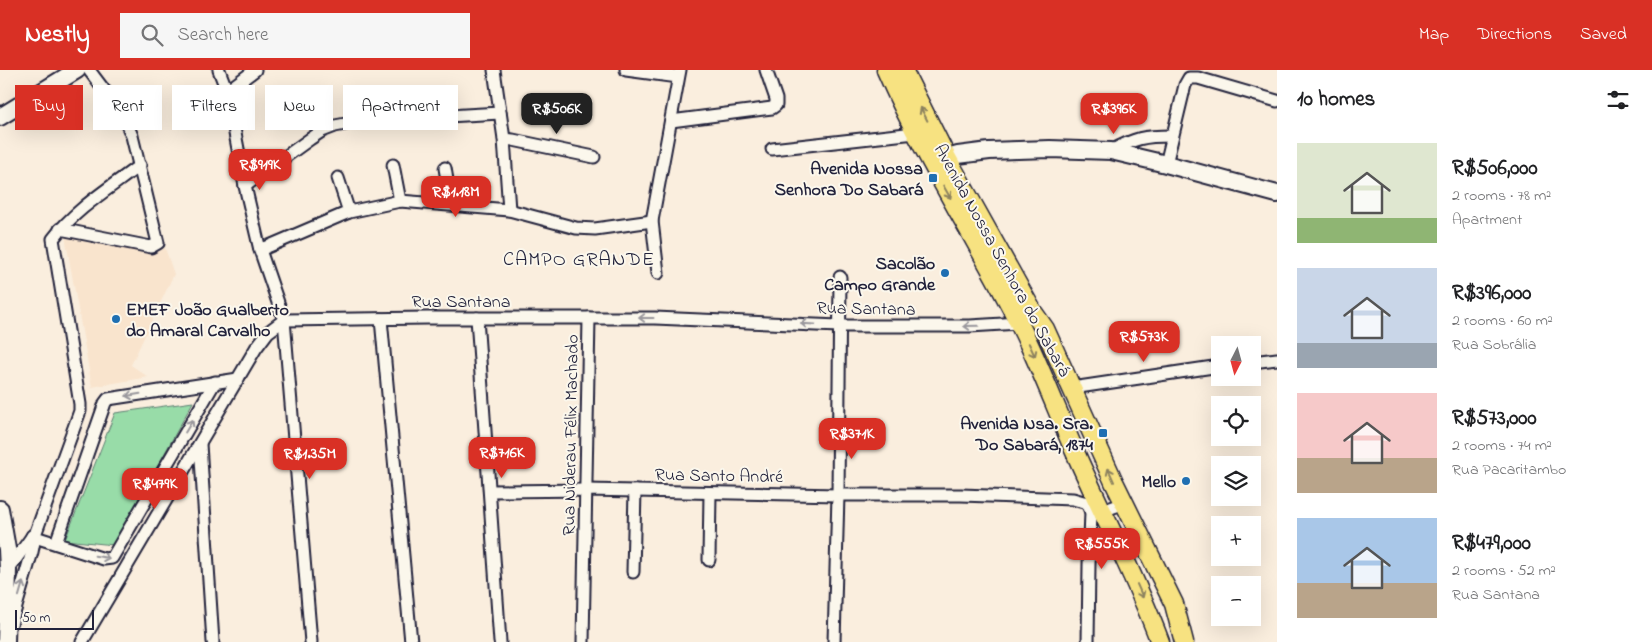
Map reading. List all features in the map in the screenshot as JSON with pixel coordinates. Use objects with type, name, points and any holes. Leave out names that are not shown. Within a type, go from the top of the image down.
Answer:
[{"type":"main road","name":"Avenida Nossa Senhora do Sabará","points":[[886,70],[915,133],[1019,323],[1097,511],[1138,586],[1160,642]]},
{"type":"main road","name":"Avenida Nossa Senhora do Sabará","points":[[903,70],[947,158],[1032,312],[1044,329],[1174,604],[1184,642]]},
{"type":"main road","points":[[1019,323],[1030,322],[1044,329]]},
{"type":"street","points":[[0,117],[77,70]]},
{"type":"street","points":[[60,229],[152,247],[158,245],[132,136],[123,115],[89,70]]},
{"type":"street","points":[[219,70],[225,85]]},
{"type":"street","points":[[235,85],[255,70]]},
{"type":"street","points":[[494,70],[504,139],[510,210]]},
{"type":"street","points":[[626,70],[679,74],[652,221],[658,273]]},
{"type":"street","points":[[671,121],[772,108],[776,105],[776,100],[766,70]]},
{"type":"street","points":[[1166,164],[1184,85],[1189,78],[1198,78],[1277,100]]},
{"type":"street","points":[[245,186],[310,139],[334,126],[361,121],[500,112]]},
{"type":"street","points":[[234,130],[260,250],[284,320],[311,642]]},
{"type":"street","points":[[772,149],[915,133]]},
{"type":"street","points":[[1111,151],[1132,139],[1172,136]]},
{"type":"street","points":[[504,139],[594,157]]},
{"type":"street","points":[[947,158],[958,154],[989,151],[1050,149],[1111,151],[1277,194]]},
{"type":"street","points":[[7,639],[35,535],[78,418],[80,404],[53,239],[60,229],[77,213],[140,165]]},
{"type":"street","points":[[393,165],[400,201]]},
{"type":"street","points":[[445,168],[451,204]]},
{"type":"street","points":[[338,178],[350,212]]},
{"type":"street","points":[[260,250],[350,212],[400,201],[510,210],[576,228],[595,229],[652,221]]},
{"type":"street","points":[[834,642],[838,495],[840,277]]},
{"type":"street","points":[[477,318],[500,642]]},
{"type":"street","name":"Rua Niderau Félix Machado","points":[[583,642],[589,318]]},
{"type":"street","name":"Rua Santana","points":[[284,320],[664,318],[839,326],[987,326],[1019,323]]},
{"type":"street","points":[[381,319],[411,642]]},
{"type":"street","points":[[82,642],[262,340],[268,332],[284,320]]},
{"type":"street","points":[[1261,361],[1277,359]]},
{"type":"street","points":[[1072,388],[1211,367]]},
{"type":"street","points":[[56,543],[104,403],[111,398],[238,379]]},
{"type":"street","points":[[35,535],[104,559],[112,558],[215,382]]},
{"type":"street","points":[[200,444],[213,642]]},
{"type":"street","name":"Rua Santo André","points":[[490,491],[587,490],[838,495],[961,495],[1073,499],[1087,503],[1097,511]]},
{"type":"street","points":[[633,572],[635,491]]},
{"type":"street","points":[[709,560],[710,493]]},
{"type":"street","points":[[1088,642],[1089,566],[1097,511],[1125,503]]},
{"type":"street","points":[[0,509],[7,549],[7,639]]},
{"type":"street","points":[[8,570],[35,535]]},
{"type":"shaded area","name":"EMEF João Gualberto do Amaral Carvalho","points":[[65,236],[155,252],[165,248],[174,274],[131,365],[148,377],[92,387]]},
{"type":"green space","points":[[193,402],[114,545],[65,540],[115,413]]},
{"type":"place","name":"Avenida Nossa Senhora Do Sabará","points":[[933,178]]},
{"type":"place","name":"Sacolão Campo Grande","points":[[945,273]]},
{"type":"place","name":"EMEF João Gualberto do Amaral Carvalho","points":[[116,319]]},
{"type":"place","name":"Avenida Nsa. Sra. Do Sabará, 1874","points":[[1103,433]]},
{"type":"place","name":"Mello","points":[[1186,481]]},
{"type":"district","name":"CAMPO GRANDE","points":[[579,258]]}]
